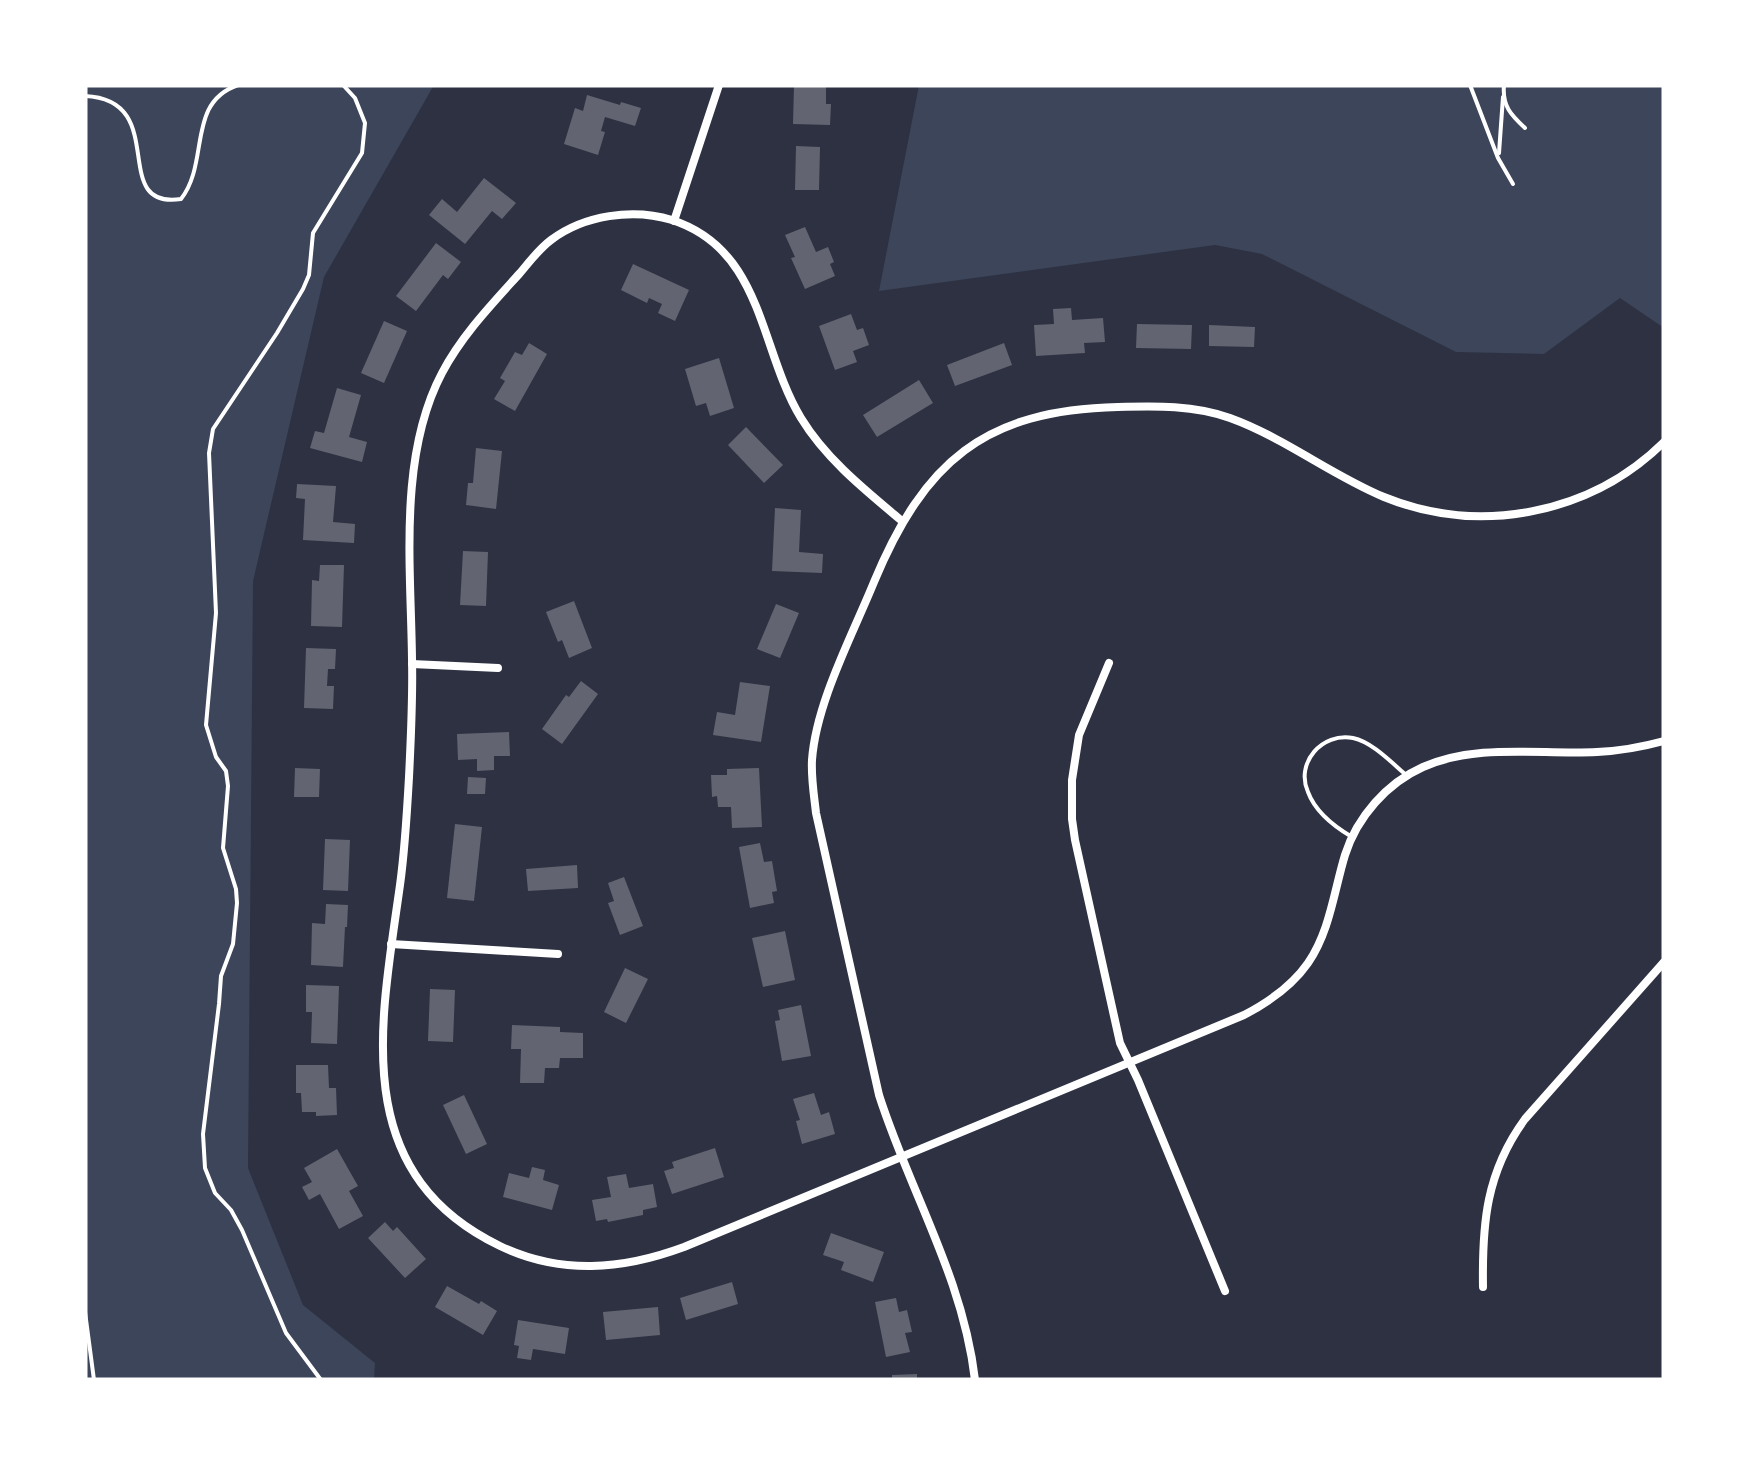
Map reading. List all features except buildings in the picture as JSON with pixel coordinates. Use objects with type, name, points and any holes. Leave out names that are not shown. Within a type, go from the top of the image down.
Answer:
[{"type":"street","points":[[674,221],[719,85]]},
{"type":"street","points":[[902,521],[834,460],[805,424],[779,375],[760,313],[741,272],[710,242],[674,221],[651,216],[606,216],[560,234],[538,251],[478,321],[444,370],[422,423],[414,464],[411,739],[382,1068],[393,1128],[409,1162],[436,1200],[486,1239],[546,1262],[582,1267],[626,1264],[684,1247],[1244,1016],[1272,1000],[1309,961],[1325,928],[1352,837],[1373,804],[1407,775],[1446,758],[1474,754],[1598,752],[1664,741]]},
{"type":"street","points":[[975,1380],[961,1304],[878,1095],[812,785],[814,741],[827,696],[902,521],[939,472],[986,436],[1025,420],[1072,410],[1176,407],[1214,413],[1254,427],[1385,497],[1415,508],[1466,516],[1516,514],[1575,500],[1622,475],[1664,442]]},
{"type":"street","points":[[1109,663],[1079,736],[1072,780],[1075,840],[1120,1043],[1225,1292]]},
{"type":"street","points":[[412,664],[498,668]]},
{"type":"street","points":[[391,944],[558,954]]},
{"type":"street","points":[[1483,1287],[1488,1197],[1509,1142],[1664,962]]},
{"type":"lane","points":[[85,96],[106,98],[129,118],[145,185],[157,197],[169,201],[181,199],[192,182],[206,112],[217,94],[238,85]]},
{"type":"lane","points":[[322,1380],[286,1333],[242,1230],[216,1193],[205,1168],[203,1134],[219,986],[234,944],[237,902],[223,848],[226,771],[216,757],[206,726],[216,613],[209,453],[214,430],[303,288],[313,233],[362,154],[366,123],[355,98],[343,85]]},
{"type":"lane","points":[[1470,85],[1498,158],[1514,184]]},
{"type":"lane","points":[[1498,158],[1504,85]]},
{"type":"lane","points":[[1504,97],[1509,113],[1525,128]]},
{"type":"lane","points":[[1352,837],[1324,815],[1309,796],[1305,768],[1317,748],[1334,738],[1357,739],[1407,775]]},
{"type":"lane","points":[[85,1312],[94,1380]]},
{"type":"shaded area","points":[[85,85],[434,85],[324,277],[253,581],[248,1168],[303,1305],[375,1363],[374,1380],[85,1380]]},
{"type":"shaded area","points":[[919,85],[1664,85],[1664,328],[1620,298],[1544,354],[1456,352],[1262,254],[1215,245],[879,291]]}]
